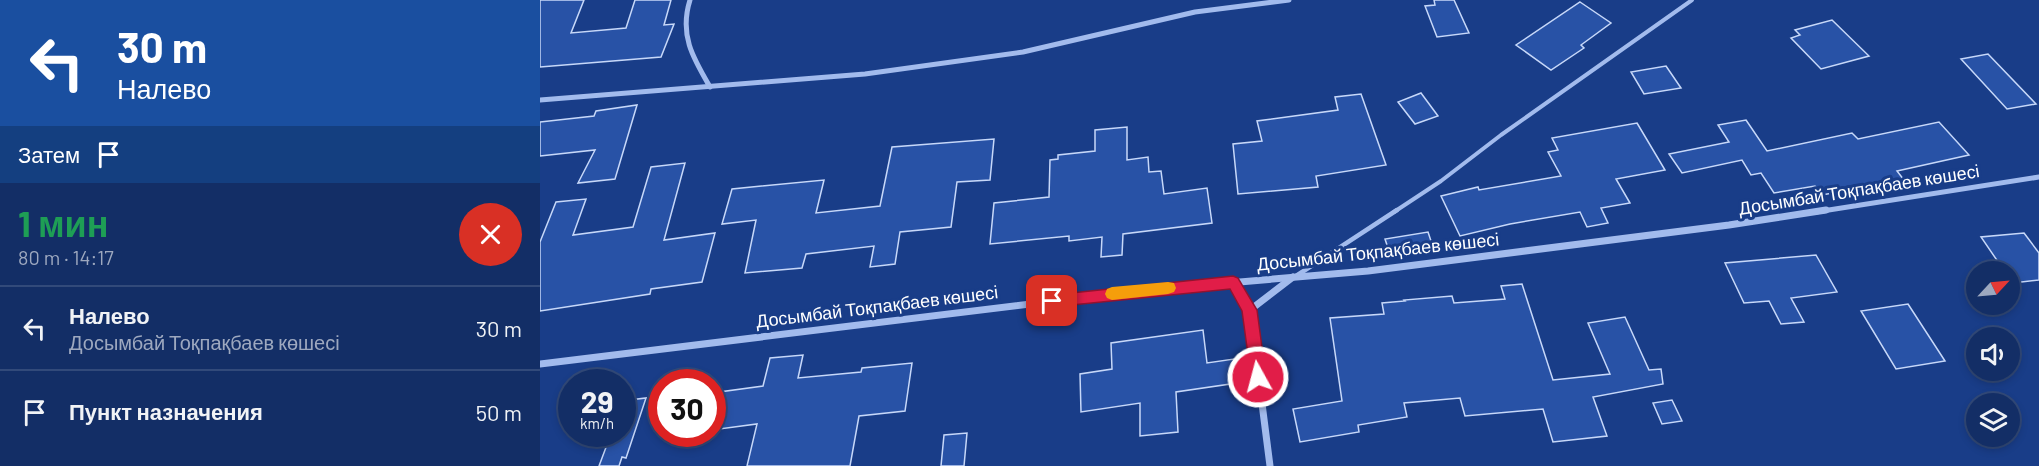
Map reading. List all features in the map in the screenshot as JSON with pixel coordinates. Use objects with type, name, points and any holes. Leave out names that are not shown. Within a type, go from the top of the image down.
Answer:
[{"type":"street","points":[[690,0],[687,10],[689,50],[710,87]]},
{"type":"street","points":[[540,100],[864,74],[1023,52],[1195,12],[1289,0]]},
{"type":"street","name":"Досымбай Тоқпақбаев көшесі","points":[[540,363],[1145,290],[1368,271],[1729,225],[2039,177]]},
{"type":"street","points":[[1250,310],[1294,277]]},
{"type":"street","points":[[1233,282],[1250,310],[1270,466]]},
{"type":"lane","points":[[1294,277],[1441,181],[1501,135],[1692,0]]},
{"type":"building","points":[[540,0],[584,0],[571,33],[626,28],[635,0],[671,0],[664,25],[674,24],[661,57],[540,67]]},
{"type":"building","points":[[1434,0],[1454,0],[1469,33],[1437,37],[1425,6],[1435,5]]},
{"type":"building","points":[[1580,2],[1611,23],[1581,45],[1584,48],[1551,70],[1516,45]]},
{"type":"building","points":[[1832,20],[1869,56],[1821,69],[1791,38],[1800,35],[1795,30]]},
{"type":"building","points":[[1988,54],[2036,104],[2007,109],[1961,59]]},
{"type":"building","points":[[1666,66],[1681,88],[1644,94],[1631,72]]},
{"type":"building","points":[[1421,93],[1438,116],[1415,124],[1398,102]]},
{"type":"building","points":[[1361,94],[1386,165],[1316,176],[1318,187],[1238,194],[1233,144],[1262,141],[1257,121],[1338,110],[1335,97]]},
{"type":"building","points":[[637,105],[615,179],[578,183],[595,150],[540,156],[540,122],[594,116],[596,111]]},
{"type":"building","points":[[1746,120],[1767,151],[1852,133],[1858,139],[1939,122],[1969,155],[1897,171],[1904,180],[1822,195],[1815,186],[1774,193],[1761,173],[1751,175],[1742,160],[1682,173],[1669,154],[1729,142],[1718,125]]},
{"type":"building","points":[[1637,123],[1665,170],[1616,179],[1630,203],[1601,208],[1608,223],[1587,227],[1580,212],[1510,224],[1460,236],[1441,196],[1478,187],[1479,190],[1561,176],[1548,152],[1558,150],[1552,138]]},
{"type":"building","points":[[1127,127],[1127,160],[1148,157],[1149,172],[1161,171],[1164,194],[1207,188],[1212,223],[1123,234],[1122,255],[1101,257],[1102,237],[1069,241],[1069,236],[990,244],[994,203],[1049,197],[1050,160],[1058,159],[1058,155],[1095,151],[1095,130]]},
{"type":"building","points":[[994,139],[990,180],[957,182],[951,227],[900,232],[895,264],[870,267],[874,246],[806,254],[802,268],[745,273],[756,220],[722,224],[732,189],[824,180],[816,213],[880,206],[892,147]]},
{"type":"building","points":[[685,163],[664,240],[715,233],[702,282],[651,289],[650,294],[540,311],[540,242],[556,202],[586,199],[573,235],[633,227],[651,167]]},
{"type":"building","points":[[1428,232],[1434,250],[1391,257],[1385,239]]},
{"type":"building","points":[[2024,233],[2039,253],[2039,280],[2020,282],[2020,261],[1997,261],[1981,237]]},
{"type":"building","points":[[1816,255],[1837,292],[1791,298],[1804,322],[1781,324],[1769,301],[1744,303],[1725,263]]},
{"type":"building","points":[[1522,284],[1553,380],[1610,374],[1588,323],[1625,317],[1649,370],[1661,369],[1663,384],[1593,397],[1607,436],[1553,442],[1543,409],[1465,416],[1460,398],[1404,403],[1407,417],[1358,425],[1359,432],[1300,442],[1293,409],[1342,401],[1330,318],[1384,314],[1382,303],[1404,300],[1452,296],[1454,303],[1505,299],[1501,286]]},
{"type":"building","points":[[1908,304],[1945,361],[1896,369],[1861,311]]},
{"type":"building","points":[[1203,330],[1207,363],[1234,359],[1237,383],[1176,392],[1178,432],[1140,436],[1140,403],[1081,412],[1080,374],[1112,369],[1111,343]]},
{"type":"building","points":[[803,355],[798,378],[861,372],[862,368],[912,363],[905,411],[859,416],[850,466],[747,466],[757,424],[726,428],[726,391],[763,386],[770,358]]},
{"type":"building","points":[[646,398],[636,428],[636,399]]},
{"type":"building","points":[[1672,400],[1682,421],[1662,424],[1653,403]]},
{"type":"building","points":[[967,433],[964,466],[941,466],[944,435]]},
{"type":"building","points":[[606,447],[630,447],[626,458],[622,457],[619,466],[599,466]]},
{"type":"slow traffic","points":[[1112,294],[1168,288]]},
{"type":"route","points":[[1052,301],[1233,282],[1250,310],[1258,377]]}]
